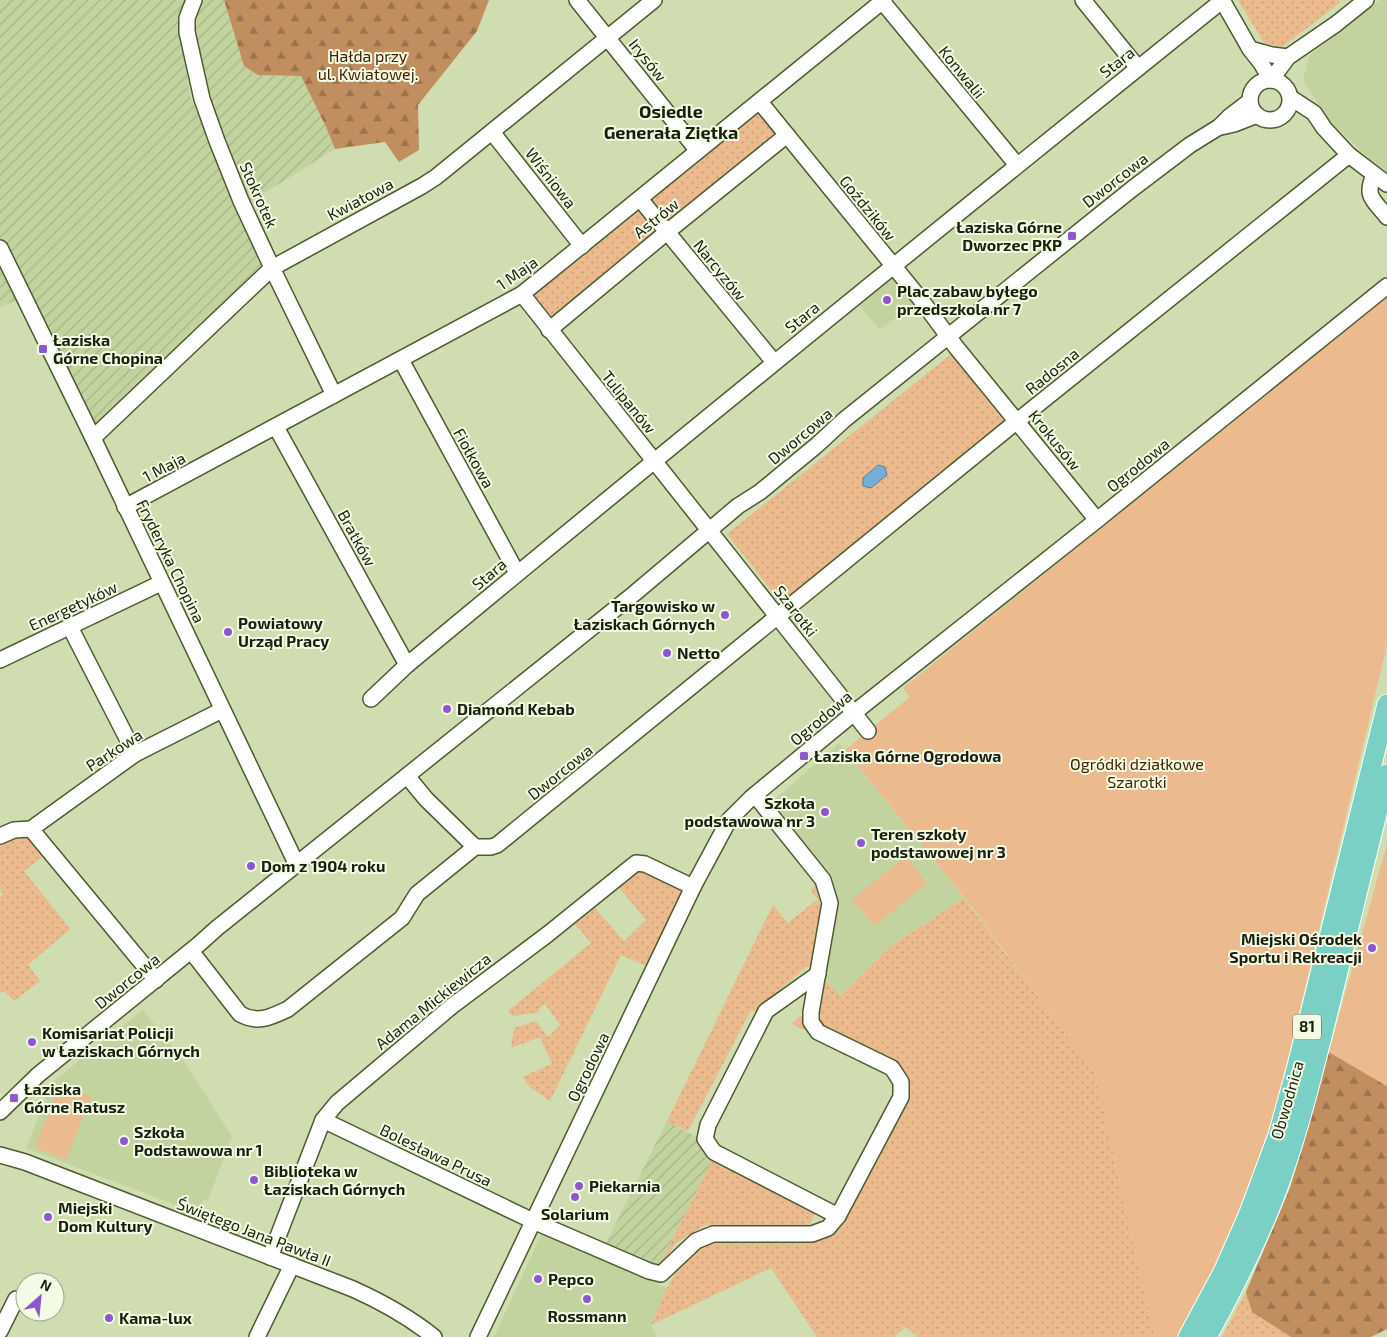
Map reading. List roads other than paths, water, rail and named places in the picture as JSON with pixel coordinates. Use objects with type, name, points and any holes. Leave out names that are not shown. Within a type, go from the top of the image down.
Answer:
[{"type":"main road","name":"Obwodnica","points":[[1188,1337],[1223,1272],[1249,1213],[1278,1136],[1387,704]]},
{"type":"main road","name":"Obwodnica","points":[[1207,1337],[1241,1273],[1264,1222],[1292,1145],[1315,1064],[1387,774]]},
{"type":"street","name":"Stokrotek","points":[[194,0],[187,18],[187,32],[202,99],[241,201],[334,395]]},
{"type":"street","name":"Irysów","points":[[577,0],[698,151]]},
{"type":"street","name":"Kwiatowa","points":[[93,438],[272,268],[422,186],[450,166],[654,0]]},
{"type":"street","points":[[1083,0],[1138,68]]},
{"type":"street","points":[[1223,0],[1250,49],[1271,80]]},
{"type":"street","name":"Stara","points":[[371,699],[407,665],[517,573],[774,362],[1223,0]]},
{"type":"street","points":[[1271,80],[1288,57],[1366,0]]},
{"type":"street","name":"1 Maja","points":[[125,507],[522,294],[883,1]]},
{"type":"street","name":"Konwalii","points":[[883,1],[1017,165]]},
{"type":"street","points":[[1302,48],[1291,70],[1289,93],[1288,111],[1283,116],[1270,120],[1263,119],[1252,108],[1251,95],[1256,86],[1266,80],[1282,83],[1289,93],[1314,113],[1324,128],[1349,155],[1387,184]]},
{"type":"street","points":[[1250,49],[1288,57]]},
{"type":"street","points":[[1250,49],[1256,86]]},
{"type":"street","name":"Dworcowa","points":[[0,1112],[38,1075],[156,980],[296,863],[346,826],[634,594],[738,506],[767,486],[844,420],[1132,189],[1190,145],[1220,127],[1229,117],[1250,101]]},
{"type":"street","name":"Goździków","points":[[760,102],[948,336]]},
{"type":"street","name":"Dworcowa","points":[[1220,127],[1257,115]]},
{"type":"street","points":[[1283,116],[1301,117],[1324,128]]},
{"type":"street","name":"Wiśniowa","points":[[492,132],[582,246]]},
{"type":"street","name":"Astrów","points":[[549,330],[787,135]]},
{"type":"street","name":"Radosna","points":[[778,616],[1349,155]]},
{"type":"street","points":[[1374,175],[1368,189],[1369,195],[1387,217]]},
{"type":"street","name":"Narcyzów","points":[[640,199],[774,362]]},
{"type":"street","name":"Fryderyka Chopina","points":[[0,248],[93,438],[222,710],[257,772],[296,863]]},
{"type":"street","name":"Ogrodowa","points":[[478,1337],[694,887],[729,820],[755,795],[860,708],[1387,286]]},
{"type":"street","name":"Tulipanów","points":[[522,294],[709,530]]},
{"type":"street","name":"Krokusów","points":[[948,336],[1097,520]]},
{"type":"street","name":"Fiołkowa","points":[[401,360],[517,573]]},
{"type":"street","name":"Bratków","points":[[276,427],[407,665]]},
{"type":"street","name":"Szarotki","points":[[709,530],[868,731]]},
{"type":"street","name":"Energetyków","points":[[0,660],[161,583]]},
{"type":"street","name":"Dworcowa","points":[[475,847],[497,845],[778,616]]},
{"type":"street","points":[[70,627],[135,754]]},
{"type":"street","name":"Parkowa","points":[[0,836],[14,830],[32,829],[135,754],[222,710]]},
{"type":"street","points":[[191,951],[240,1014],[250,1020],[270,1017],[288,1010],[402,918],[417,894],[475,847],[426,799],[407,776]]},
{"type":"street","points":[[755,795],[823,880],[830,903],[818,974],[811,1012],[812,1022],[818,1032],[892,1068],[901,1082],[901,1097],[838,1216],[714,1152],[705,1139],[708,1125],[766,1011],[818,974]]},
{"type":"street","points":[[32,829],[156,980]]},
{"type":"street","name":"Adama Mickiewicza","points":[[270,1257],[323,1120],[337,1103],[452,1006],[548,934],[636,863],[645,864],[694,887]]},
{"type":"street","name":"Dworcowa","points":[[0,1100],[38,1075]]},
{"type":"street","name":"Bolesława Prusa","points":[[323,1120],[533,1221],[649,1271],[661,1274],[696,1241],[713,1234],[812,1234],[828,1228],[838,1216]]},
{"type":"street","name":"Świętego Jana Pawła II","points":[[0,1148],[25,1162]]},
{"type":"street","name":"Świętego Jana Pawła II","points":[[0,1156],[25,1162],[383,1302],[416,1322],[434,1337]]},
{"type":"street","points":[[257,1337],[292,1265]]},
{"type":"street","points":[[0,1331],[15,1301]]},
{"type":"water","points":[[878,465],[885,467],[887,475],[871,488],[863,486],[863,478]]},
{"type":"place","name":"Łaziska Górne Dworzec PKP","points":[[1072,236]]},
{"type":"place","name":"Plac zabaw byłego przedszkola nr 7","points":[[887,300]]},
{"type":"place","name":"Łaziska Górne Chopina","points":[[43,349]]},
{"type":"place","name":"Targowisko w Łaziskach Górnych","points":[[725,615]]},
{"type":"place","name":"Powiatowy Urząd Pracy","points":[[228,632]]},
{"type":"place","name":"Netto","points":[[667,653]]},
{"type":"place","name":"Diamond Kebab","points":[[447,709]]},
{"type":"place","name":"Łaziska Górne Ogrodowa","points":[[804,756]]},
{"type":"place","name":"Szkoła podstawowa nr 3","points":[[825,812]]},
{"type":"place","name":"Teren szkoły podstawowej nr 3","points":[[861,843]]},
{"type":"place","name":"Dom z 1904 roku","points":[[251,866]]},
{"type":"place","name":"Miejski Ośrodek Sportu i Rekreacji","points":[[1372,948]]},
{"type":"place","name":"Komisariat Policji w Łaziskach Górnych","points":[[32,1042]]},
{"type":"place","name":"Łaziska Górne Ratusz","points":[[14,1098]]},
{"type":"place","name":"Szkoła Podstawowa nr 1","points":[[124,1141]]},
{"type":"place","name":"Biblioteka w Łaziskach Górnych","points":[[254,1180]]},
{"type":"place","name":"Piekarnia","points":[[579,1186]]},
{"type":"place","name":"Solarium","points":[[575,1197]]},
{"type":"place","name":"Miejski Dom Kultury","points":[[48,1217]]},
{"type":"place","name":"Pepco","points":[[538,1279]]},
{"type":"place","name":"Rossmann","points":[[587,1299]]},
{"type":"place","name":"Kama-lux","points":[[109,1318]]},
{"type":"district","name":"Osiedle Generała Ziętka","points":[[671,122]]},
{"type":"park label","name":"Hałda przy ul. Kwiatowej.","points":[[368,65]]},
{"type":"park label","name":"Ogródki działkowe Szarotki","points":[[1137,773]]}]
